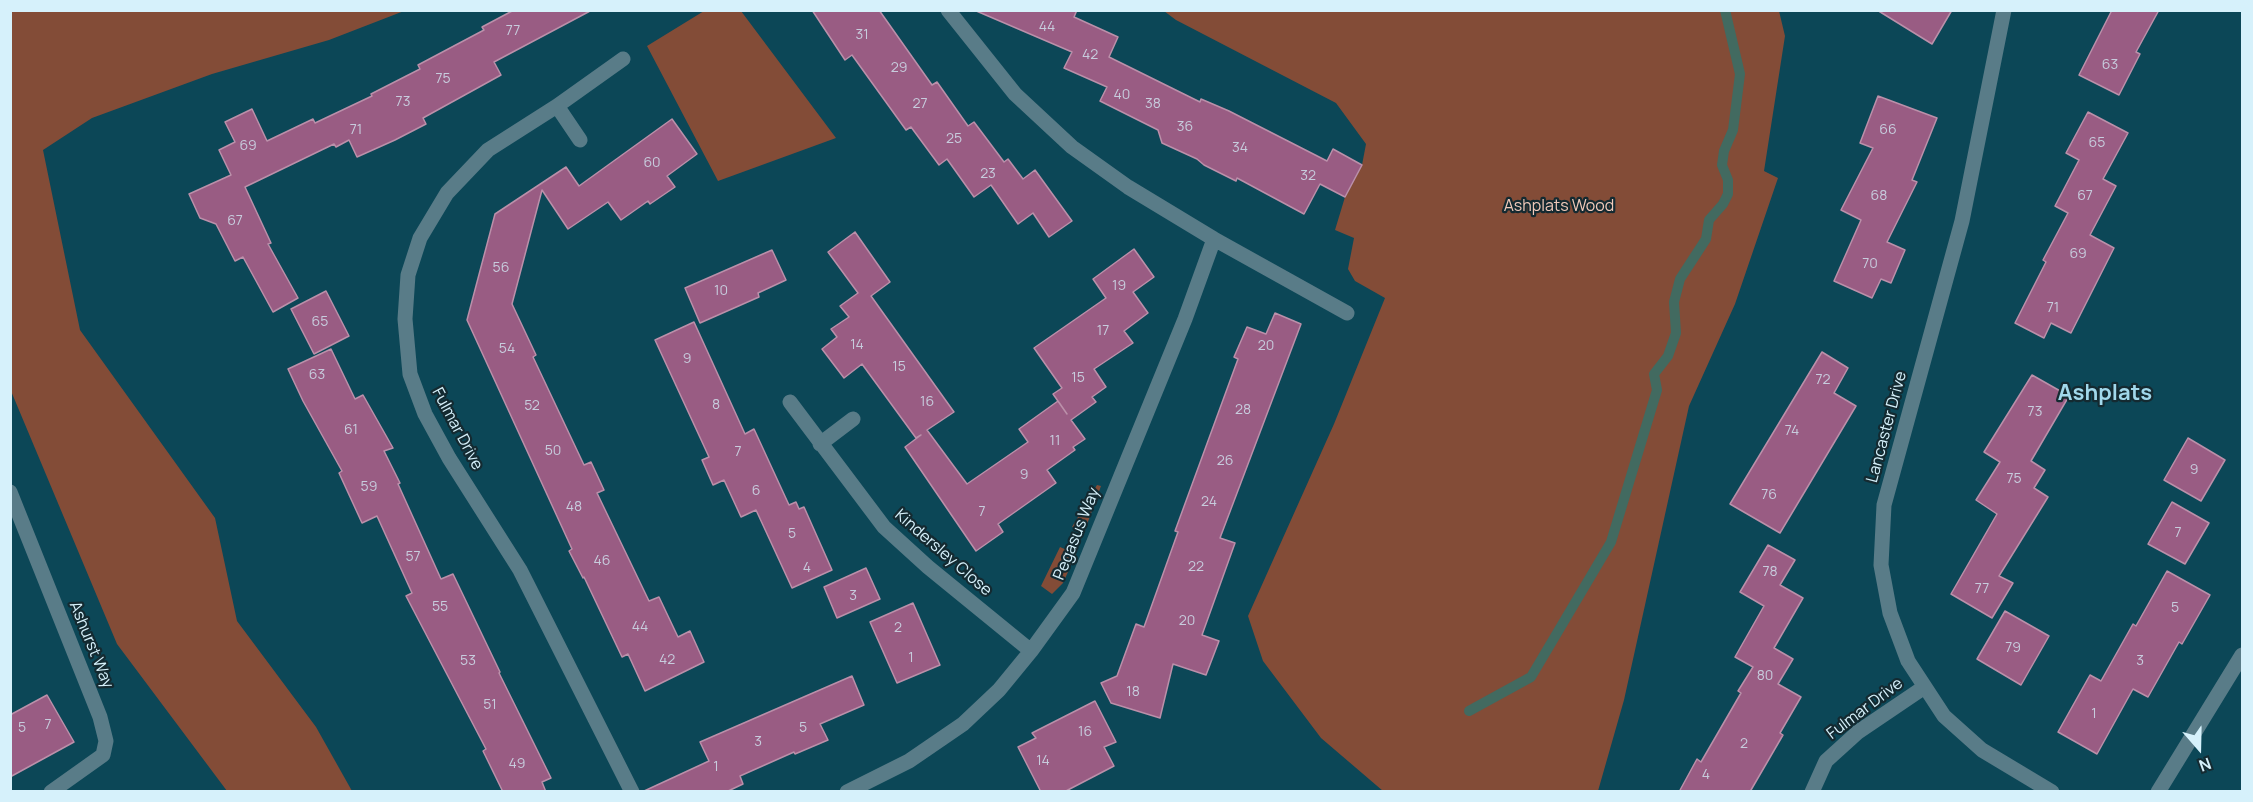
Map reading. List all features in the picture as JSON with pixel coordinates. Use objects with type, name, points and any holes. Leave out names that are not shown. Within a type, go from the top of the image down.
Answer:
[{"type":"street","points":[[948,10],[1015,94],[1072,147],[1128,186],[1214,239],[1347,313]]},
{"type":"street","name":"Lancaster Drive","points":[[2004,10],[1962,221],[1884,505],[1881,565],[1890,613],[1908,661],[1923,688],[1944,716],[1982,750],[2052,792]]},
{"type":"street","name":"Fulmar Drive","points":[[623,59],[558,106],[488,150],[447,193],[420,237],[408,275],[405,319],[410,374],[425,414],[449,458],[520,570],[633,792]]},
{"type":"street","points":[[558,106],[580,140]]},
{"type":"street","name":"Pegasus Way","points":[[848,792],[909,761],[963,724],[999,690],[1073,593],[1185,319],[1214,239]]},
{"type":"street","name":"Kindersley Close","points":[[790,402],[884,527],[928,567],[1031,651]]},
{"type":"street","points":[[820,444],[853,419]]},
{"type":"street","name":"Ashurst Way","points":[[10,492],[100,717],[106,741],[103,755],[51,792]]},
{"type":"street","points":[[2158,792],[2242,655]]},
{"type":"street","name":"Fulmar Drive","points":[[1812,792],[1826,761],[1858,732],[1923,688]]},
{"type":"green space","points":[[10,11],[404,11],[329,40],[212,74],[92,118],[43,150],[80,330],[215,518],[237,621],[316,727],[352,791],[227,791],[117,644],[11,391]]},
{"type":"green space","points":[[704,11],[741,11],[836,138],[718,181],[647,46]]},
{"type":"green space","name":"Ashplats Wood","points":[[1164,11],[1779,11],[1785,36],[1764,171],[1778,178],[1735,304],[1689,406],[1624,700],[1598,791],[1383,791],[1321,738],[1263,661],[1248,616],[1334,424],[1385,298],[1355,281],[1348,269],[1354,238],[1335,230],[1345,197],[1362,165],[1366,144],[1336,103],[1176,20]]},
{"type":"green space","points":[[1097,485],[1101,486],[1085,530],[1072,527]]},
{"type":"green space","points":[[1060,547],[1076,554],[1063,583],[1052,594],[1041,586]]},
{"type":"building","points":[[514,10],[592,10],[494,62],[501,75],[423,118],[426,124],[395,140],[357,157],[349,140],[336,147],[334,144],[245,187],[271,243],[268,244],[298,298],[273,312],[243,257],[235,261],[216,224],[200,218],[189,194],[231,175],[219,150],[235,142],[225,122],[252,109],[267,141],[313,119],[315,123],[372,96],[371,94],[420,69],[418,65],[484,30],[482,27]]},
{"type":"building","points":[[812,10],[879,10],[932,85],[937,82],[968,126],[974,122],[1004,162],[1008,159],[1023,179],[1035,170],[1072,221],[1049,237],[1033,213],[1018,224],[991,185],[974,197],[947,159],[939,165],[911,127],[906,130],[852,55],[845,60]]},
{"type":"building","points":[[974,10],[1077,10],[1074,17],[1118,37],[1109,57],[1200,102],[1201,99],[1229,111],[1327,161],[1333,149],[1362,165],[1345,197],[1320,184],[1304,214],[1237,178],[1236,181],[1162,143],[1158,130],[1100,101],[1107,87],[1064,68],[1072,52]]},
{"type":"building","points":[[1877,10],[1952,10],[1932,44]]},
{"type":"building","points":[[2112,10],[2159,10],[2136,52],[2140,54],[2119,95],[2079,75]]},
{"type":"building","points":[[1878,96],[1937,118],[1912,180],[1917,182],[1887,242],[1905,250],[1891,283],[1881,279],[1872,298],[1834,281],[1861,220],[1841,210],[1873,148],[1860,143]]},
{"type":"building","points":[[2088,112],[2128,133],[2103,179],[2116,186],[2090,235],[2114,248],[2071,333],[2051,323],[2044,338],[2015,323],[2046,262],[2043,260],[2068,213],[2055,206],[2079,160],[2066,153]]},
{"type":"building","points":[[672,119],[697,154],[667,176],[675,187],[650,204],[648,201],[621,220],[608,202],[568,229],[542,190],[512,304],[536,355],[533,357],[584,465],[591,462],[604,490],[597,493],[649,601],[659,597],[678,637],[690,631],[704,662],[645,691],[628,654],[622,657],[569,551],[572,549],[467,320],[495,214],[566,167],[579,186]]},
{"type":"building","points":[[855,232],[890,282],[871,296],[954,412],[927,430],[967,484],[1028,442],[1019,429],[1058,401],[1053,394],[1062,388],[1034,348],[1106,298],[1093,279],[1134,249],[1154,277],[1133,292],[1148,313],[1124,331],[1133,343],[1094,369],[1106,387],[1092,397],[1096,402],[1071,420],[1085,439],[1073,447],[1075,450],[1047,470],[1056,483],[998,524],[1003,532],[976,551],[905,447],[921,435],[916,438],[862,364],[844,378],[822,349],[837,337],[831,329],[849,317],[840,306],[858,293],[828,252]]},
{"type":"building","points":[[772,250],[786,280],[758,293],[759,297],[700,323],[685,288]]},
{"type":"building","points":[[326,291],[349,336],[314,354],[291,309]]},
{"type":"building","points":[[1275,313],[1301,324],[1220,538],[1235,543],[1202,635],[1219,641],[1206,675],[1173,664],[1160,718],[1111,703],[1101,683],[1117,676],[1136,624],[1144,627],[1178,532],[1175,531],[1238,359],[1234,357],[1247,327],[1266,334]]},
{"type":"building","points":[[694,322],[745,434],[754,429],[789,505],[796,502],[799,509],[804,507],[832,570],[792,588],[756,510],[741,517],[724,480],[713,485],[702,460],[709,457],[655,340]]},
{"type":"building","points":[[331,349],[355,399],[363,395],[393,448],[384,451],[441,579],[453,574],[551,778],[542,782],[546,792],[503,792],[483,751],[486,749],[406,596],[412,593],[377,516],[362,523],[339,473],[342,471],[288,369]]},
{"type":"building","points":[[1822,352],[1848,368],[1834,393],[1856,406],[1780,533],[1730,504]]},
{"type":"building","points":[[2032,375],[2069,396],[2031,461],[2045,470],[2034,488],[2048,497],[1999,576],[2013,583],[1992,618],[1951,594],[1997,514],[1976,500],[2000,462],[1984,452]]},
{"type":"building","points":[[2188,438],[2225,460],[2201,501],[2164,480]]},
{"type":"building","points":[[2172,502],[2209,523],[2185,564],[2148,544]]},
{"type":"building","points":[[1768,545],[1795,560],[1780,585],[1803,598],[1774,648],[1793,659],[1778,684],[1801,697],[1780,733],[1783,735],[1751,790],[1754,792],[1679,792],[1697,759],[1701,762],[1741,693],[1738,691],[1753,667],[1735,657],[1764,606],[1740,592]]},
{"type":"building","points":[[866,568],[880,599],[837,618],[824,587]]},
{"type":"building","points":[[2167,571],[2210,595],[2182,644],[2179,642],[2148,697],[2133,689],[2097,754],[2058,732],[2090,675],[2101,681],[2133,624],[2136,626]]},
{"type":"building","points":[[913,603],[940,665],[897,683],[870,622]]},
{"type":"building","points":[[2005,611],[2049,636],[2021,685],[1977,659]]},
{"type":"building","points":[[852,676],[864,705],[820,724],[828,740],[740,776],[743,784],[726,792],[642,792],[709,761],[700,742]]},
{"type":"building","points":[[47,695],[74,742],[10,777],[10,715]]},
{"type":"building","points":[[1095,701],[1116,742],[1104,747],[1114,766],[1064,792],[1041,792],[1018,747],[1036,738],[1032,733]]},
{"type":"waterway","points":[[1469,711],[1531,677],[1611,542],[1657,390],[1654,374],[1668,356],[1676,333],[1674,302],[1680,279],[1706,239],[1709,220],[1723,204],[1728,194],[1728,180],[1722,165],[1724,151],[1733,130],[1740,74],[1725,10]]},
{"type":"district","name":"Ashplats","points":[[2105,394]]}]
